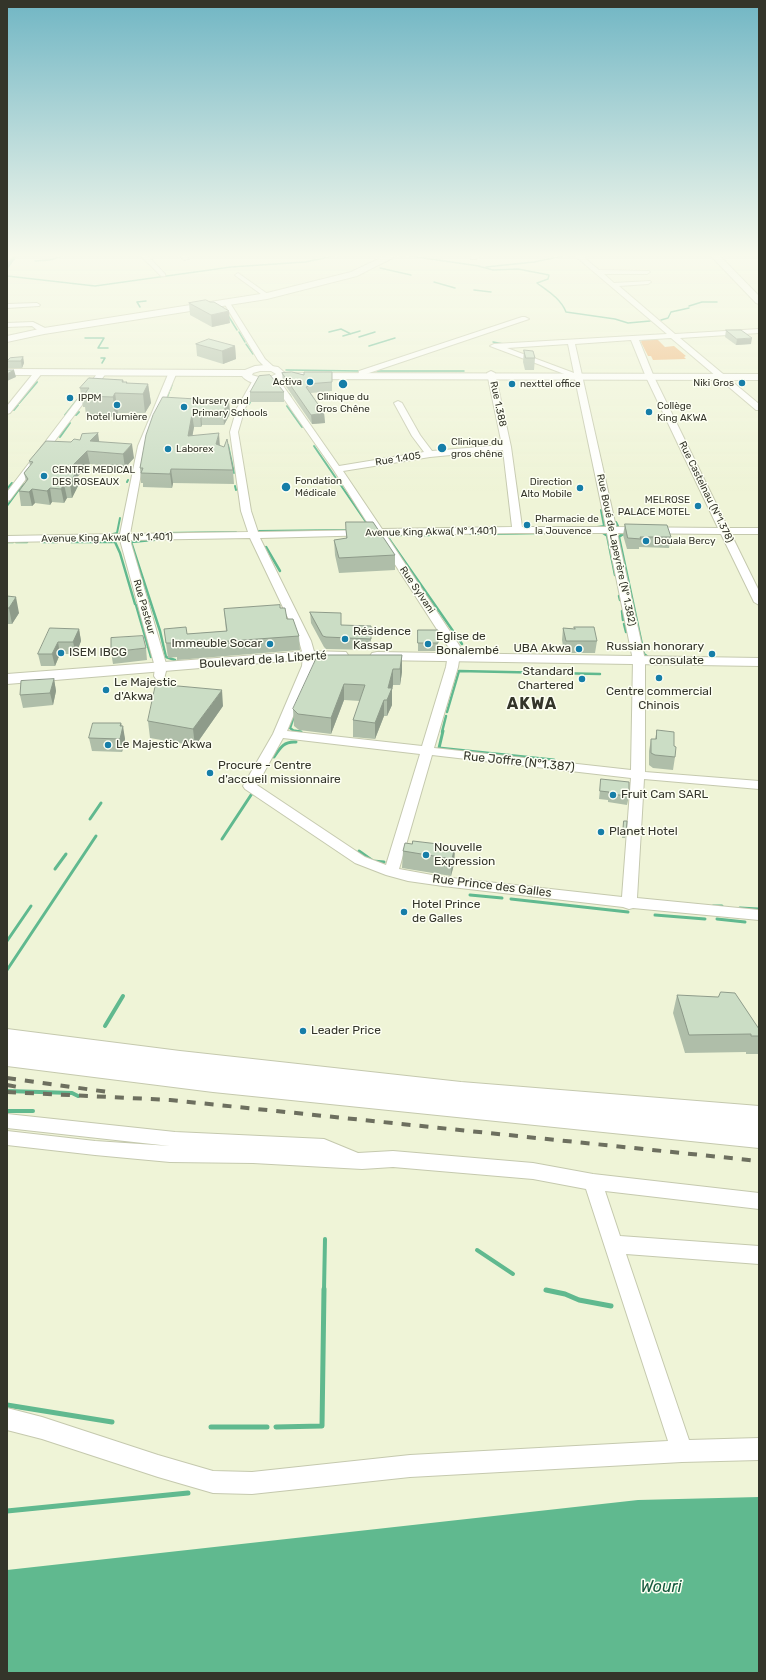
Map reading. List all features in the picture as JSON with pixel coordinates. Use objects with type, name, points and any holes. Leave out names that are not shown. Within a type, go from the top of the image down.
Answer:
[{"type":"highway","points":[[7,1039],[180,1061],[454,1091],[759,1117]]},
{"type":"highway","points":[[7,1056],[214,1082],[383,1101],[759,1137]]},
{"type":"main road","points":[[7,339],[33,333]]},
{"type":"main road","points":[[7,372],[38,374],[172,374],[250,372],[277,374],[362,375],[649,375],[759,377]]},
{"type":"main road","points":[[250,372],[257,380],[277,374]]},
{"type":"main road","points":[[7,376],[38,374]]},
{"type":"main road","points":[[720,376],[759,374]]},
{"type":"main road","name":"Boulevard de la Liberté","points":[[7,679],[309,661],[639,665],[759,662]]},
{"type":"main road","name":"Boulevard de la Liberté","points":[[639,665],[759,672]]},
{"type":"main road","name":"Boulevard de la Liberté","points":[[7,688],[161,671]]},
{"type":"street","points":[[246,333],[262,360],[250,372]]},
{"type":"street","points":[[362,375],[483,333]]},
{"type":"street","points":[[671,333],[759,408]]},
{"type":"street","points":[[488,344],[571,342],[718,333]]},
{"type":"street","points":[[470,338],[574,375]]},
{"type":"street","name":"Rue Castelnau (N°1.378)","points":[[634,338],[649,375],[759,602]]},
{"type":"street","name":"Rue Boué de Lapeyrère (N° 1.382)","points":[[571,342],[574,375],[612,530],[639,665],[638,775],[629,904]]},
{"type":"street","name":"Rue Sylvani","points":[[262,360],[277,374],[378,532],[453,642],[455,648],[453,662]]},
{"type":"street","points":[[7,411],[38,374]]},
{"type":"street","points":[[7,498],[102,374]]},
{"type":"street","points":[[124,538],[142,446],[172,374]]},
{"type":"street","name":"Rue 1.388","points":[[491,375],[507,447],[517,530]]},
{"type":"street","points":[[257,380],[241,408],[234,432],[246,511],[254,535],[289,604],[305,640],[309,661],[279,734]]},
{"type":"street","points":[[398,403],[416,437],[430,454]]},
{"type":"street","name":"Rue 1.405","points":[[337,469],[430,454],[507,447]]},
{"type":"street","name":"Avenue King Akwa( N° 1.401)","points":[[7,539],[517,530],[759,531]]},
{"type":"street","name":"Rue Pasteur","points":[[124,538],[161,671]]},
{"type":"street","points":[[390,872],[453,662]]},
{"type":"street","name":"Rue Joffre (N°1.387)","points":[[279,734],[638,775],[759,785]]},
{"type":"street","name":"Rue Prince des Galles","points":[[279,734],[250,786],[360,860],[375,868],[390,872],[448,881],[629,904],[759,915]]},
{"type":"street","points":[[7,1121],[254,1149],[324,1152],[362,1161],[393,1159],[525,1170],[593,1182],[759,1202]]},
{"type":"street","points":[[7,1138],[95,1148],[170,1154],[254,1149]]},
{"type":"street","points":[[593,1182],[682,1452]]},
{"type":"street","points":[[613,1244],[759,1255]]},
{"type":"street","points":[[7,1419],[42,1428],[158,1466],[213,1482],[252,1482],[410,1466],[682,1452],[759,1450]]},
{"type":"shaded area","points":[[657,339],[665,347],[674,346],[686,356],[684,357],[686,359],[653,360],[651,356],[648,356],[641,342],[642,340]]},
{"type":"water","name":"Wouri","points":[[759,1497],[759,1673],[7,1673],[7,1570],[638,1500]]},
{"type":"building","points":[[730,333],[746,333],[752,338],[737,339]]},
{"type":"building","points":[[209,339],[235,346],[222,351],[196,344]]},
{"type":"building","points":[[524,350],[533,351],[535,358],[526,358]]},
{"type":"building","points":[[23,357],[21,361],[7,361],[10,358]]},
{"type":"building","points":[[7,370],[14,370],[7,374]]},
{"type":"building","points":[[292,372],[304,375],[304,372],[332,372],[332,382],[307,384],[309,386],[306,387],[324,413],[311,415],[282,373]]},
{"type":"building","points":[[270,375],[284,392],[250,392],[259,376]]},
{"type":"building","points":[[89,378],[123,380],[122,382],[127,382],[126,383],[148,384],[143,394],[115,393],[113,397],[83,396],[89,388],[80,388]]},
{"type":"building","name":"Laborex","points":[[163,397],[229,401],[223,412],[201,412],[200,414],[192,414],[188,436],[219,433],[216,444],[224,447],[227,439],[233,470],[171,469],[170,474],[141,473],[143,468],[140,468],[146,435],[153,415]]},
{"type":"building","points":[[98,433],[90,441],[132,444],[123,454],[87,451],[70,468],[74,468],[72,472],[76,472],[70,484],[64,484],[61,489],[50,488],[47,491],[32,489],[29,492],[19,491],[28,479],[24,473],[33,462],[29,461],[46,441],[71,442],[74,439],[80,440],[82,434]]},
{"type":"building","points":[[346,522],[373,522],[395,555],[339,558],[334,540],[347,538]]},
{"type":"building","points":[[625,524],[667,525],[671,537],[640,537],[641,539],[628,538]]},
{"type":"building","points":[[7,596],[16,597],[9,608],[7,608]]},
{"type":"building","points":[[280,605],[280,608],[285,608],[287,619],[293,619],[299,636],[175,645],[175,643],[166,643],[164,629],[186,627],[187,634],[227,631],[224,609]]},
{"type":"building","points":[[310,612],[341,613],[341,625],[371,626],[371,639],[323,636]]},
{"type":"building","points":[[574,627],[594,627],[597,641],[566,641],[563,628],[575,629]]},
{"type":"building","points":[[50,628],[79,629],[73,642],[58,642],[52,654],[38,654]]},
{"type":"building","points":[[418,630],[438,630],[438,643],[418,643]]},
{"type":"building","points":[[143,636],[146,648],[111,652],[111,638]]},
{"type":"building","points":[[318,655],[402,655],[400,669],[393,669],[388,688],[392,688],[387,700],[384,700],[375,723],[353,720],[365,685],[344,684],[331,718],[298,714],[293,709]]},
{"type":"building","points":[[54,679],[50,693],[20,695],[21,681]]},
{"type":"building","points":[[156,684],[222,690],[193,729],[148,721]]},
{"type":"building","points":[[93,723],[121,723],[120,726],[123,726],[120,739],[89,738]]},
{"type":"building","points":[[657,730],[674,732],[674,746],[676,747],[675,757],[655,755],[651,753],[651,739],[656,739]]},
{"type":"building","points":[[601,779],[629,782],[629,796],[609,794],[609,792],[600,791]]},
{"type":"building","points":[[624,821],[627,821],[626,834],[623,833]]},
{"type":"building","points":[[413,841],[455,846],[452,859],[403,851],[405,843],[412,844]]},
{"type":"building","points":[[721,992],[735,993],[759,1029],[759,1036],[751,1036],[751,1034],[689,1035],[677,995],[718,997]]},
{"type":"waterway","points":[[240,333],[245,342]]},
{"type":"waterway","points":[[359,337],[371,333]]},
{"type":"waterway","points":[[343,336],[351,334]]},
{"type":"waterway","points":[[85,338],[104,338],[98,348],[108,348]]},
{"type":"waterway","points":[[369,346],[395,338]]},
{"type":"waterway","points":[[493,342],[504,344]]},
{"type":"waterway","points":[[246,344],[253,354]]},
{"type":"waterway","points":[[101,358],[105,358],[102,363]]},
{"type":"waterway","points":[[286,370],[362,371]]},
{"type":"waterway","points":[[377,371],[464,371]]},
{"type":"waterway","points":[[19,403],[37,382]]},
{"type":"waterway","points":[[170,390],[172,384]]},
{"type":"waterway","points":[[166,400],[169,392]]},
{"type":"waterway","points":[[65,415],[77,400]]},
{"type":"waterway","points":[[14,410],[18,405]]},
{"type":"waterway","points":[[287,406],[302,427]]},
{"type":"waterway","points":[[240,421],[246,410]]},
{"type":"waterway","points":[[76,415],[79,412]]},
{"type":"waterway","points":[[60,437],[70,423]]},
{"type":"waterway","points":[[228,445],[234,473]]},
{"type":"waterway","points":[[314,446],[368,525]]},
{"type":"waterway","points":[[7,489],[12,483]]},
{"type":"waterway","points":[[7,506],[23,484]]},
{"type":"waterway","points":[[235,486],[236,490]]},
{"type":"waterway","points":[[597,527],[604,526],[601,510]]},
{"type":"waterway","points":[[113,534],[117,533],[120,518]]},
{"type":"waterway","points":[[616,522],[618,526]]},
{"type":"waterway","points":[[257,531],[348,530]]},
{"type":"waterway","points":[[165,533],[236,532]]},
{"type":"waterway","points":[[601,532],[607,536]]},
{"type":"waterway","points":[[491,534],[553,533]]},
{"type":"waterway","points":[[620,536],[626,533]]},
{"type":"waterway","points":[[470,534],[488,534]]},
{"type":"waterway","points":[[389,535],[401,535]]},
{"type":"waterway","points":[[406,535],[414,535]]},
{"type":"waterway","points":[[419,535],[429,535]]},
{"type":"waterway","points":[[607,535],[615,575]]},
{"type":"waterway","points":[[620,536],[644,654],[648,657]]},
{"type":"waterway","points":[[163,539],[131,542],[160,631],[166,657],[175,660]]},
{"type":"waterway","points":[[389,539],[453,631]]},
{"type":"waterway","points":[[7,542],[13,542]]},
{"type":"waterway","points":[[16,542],[27,542]]},
{"type":"waterway","points":[[42,542],[49,542]]},
{"type":"waterway","points":[[51,542],[57,542]]},
{"type":"waterway","points":[[71,542],[115,542],[120,553],[135,604]]},
{"type":"waterway","points":[[266,547],[280,571]]},
{"type":"waterway","points":[[619,596],[620,600]]},
{"type":"waterway","points":[[136,605],[151,657]]},
{"type":"waterway","points":[[622,611],[623,620]]},
{"type":"waterway","points":[[624,624],[626,632]]},
{"type":"waterway","points":[[458,638],[462,644]]},
{"type":"waterway","points":[[447,712],[459,671],[600,674]]},
{"type":"waterway","points":[[294,716],[290,728],[294,731],[301,732],[295,731]]},
{"type":"waterway","points":[[442,732],[446,716]]},
{"type":"waterway","points":[[443,731],[439,748],[554,760]]},
{"type":"waterway","points":[[274,757],[280,748],[285,744],[296,742]]},
{"type":"waterway","points":[[222,839],[253,792]]},
{"type":"waterway","points":[[90,819],[101,803]]},
{"type":"waterway","points":[[7,970],[96,836]]},
{"type":"waterway","points":[[359,851],[373,861],[384,862]]},
{"type":"waterway","points":[[55,869],[66,854]]},
{"type":"waterway","points":[[470,895],[502,898]]},
{"type":"waterway","points":[[511,899],[628,912]]},
{"type":"waterway","points":[[7,941],[31,906]]},
{"type":"waterway","points":[[713,906],[722,906]]},
{"type":"waterway","points":[[740,908],[758,909]]},
{"type":"waterway","points":[[655,915],[705,919]]},
{"type":"waterway","points":[[717,919],[745,922]]},
{"type":"waterway","points":[[105,1026],[123,996]]},
{"type":"waterway","points":[[7,1091],[72,1093],[78,1096]]},
{"type":"waterway","points":[[7,1111],[33,1111]]},
{"type":"waterway","points":[[324,1290],[325,1239]]},
{"type":"waterway","points":[[477,1250],[513,1274]]},
{"type":"waterway","points":[[276,1427],[322,1426],[324,1289]]},
{"type":"waterway","points":[[546,1290],[565,1294],[579,1300],[611,1306]]},
{"type":"waterway","points":[[7,1405],[112,1422]]},
{"type":"waterway","points":[[211,1427],[267,1427]]},
{"type":"waterway","points":[[7,1511],[188,1493]]},
{"type":"railway","points":[[7,1078],[108,1092]]},
{"type":"railway","points":[[7,1085],[23,1088]]},
{"type":"railway","points":[[7,1092],[170,1100],[759,1161]]},
{"type":"place","name":"Activa","points":[[310,382]]},
{"type":"place","name":"Niki Gros","points":[[742,383]]},
{"type":"place","name":"Clinique du Gros Chêne","points":[[343,384]]},
{"type":"place","name":"nexttel office","points":[[512,384]]},
{"type":"place","name":"IPPM","points":[[70,398]]},
{"type":"place","name":"hotel lumière","points":[[117,405]]},
{"type":"place","name":"Nursery and Primary Schools","points":[[184,407]]},
{"type":"place","name":"Collège King AKWA","points":[[649,412]]},
{"type":"place","name":"Clinique du gros chêne","points":[[442,448]]},
{"type":"place","name":"Laborex","points":[[168,449]]},
{"type":"place","name":"CENTRE MEDICAL DES ROSEAUX","points":[[44,476]]},
{"type":"place","name":"Fondation Médicale","points":[[286,487]]},
{"type":"place","name":"Direction Alto Mobile","points":[[580,488]]},
{"type":"place","name":"MELROSE PALACE MOTEL","points":[[698,506]]},
{"type":"place","name":"Pharmacie de la Jouvence","points":[[527,525]]},
{"type":"place","name":"Douala Bercy","points":[[646,541]]},
{"type":"place","name":"Résidence Kassap","points":[[345,639]]},
{"type":"place","name":"Immeuble Socar","points":[[270,644]]},
{"type":"place","name":"Eglise de Bonalembé","points":[[428,644]]},
{"type":"place","name":"UBA Akwa","points":[[579,649]]},
{"type":"place","name":"ISEM IBCG","points":[[61,653]]},
{"type":"place","name":"Russian honorary consulate","points":[[712,654]]},
{"type":"place","name":"Centre commercial Chinois","points":[[659,678]]},
{"type":"place","name":"Standard Chartered","points":[[582,679]]},
{"type":"place","name":"Le Majestic d'Akwa","points":[[106,690]]},
{"type":"place","name":"Le Majestic Akwa","points":[[108,745]]},
{"type":"place","name":"Procure - Centre d'accueil missionnaire","points":[[210,773]]},
{"type":"place","name":"Fruit Cam SARL","points":[[613,795]]},
{"type":"place","name":"Planet Hotel","points":[[601,832]]},
{"type":"place","name":"Nouvelle Expression","points":[[426,855]]},
{"type":"place","name":"Hotel Prince de Galles","points":[[404,912]]},
{"type":"place","name":"Leader Price","points":[[303,1031]]},
{"type":"district","name":"AKWA","points":[[532,704]]}]
